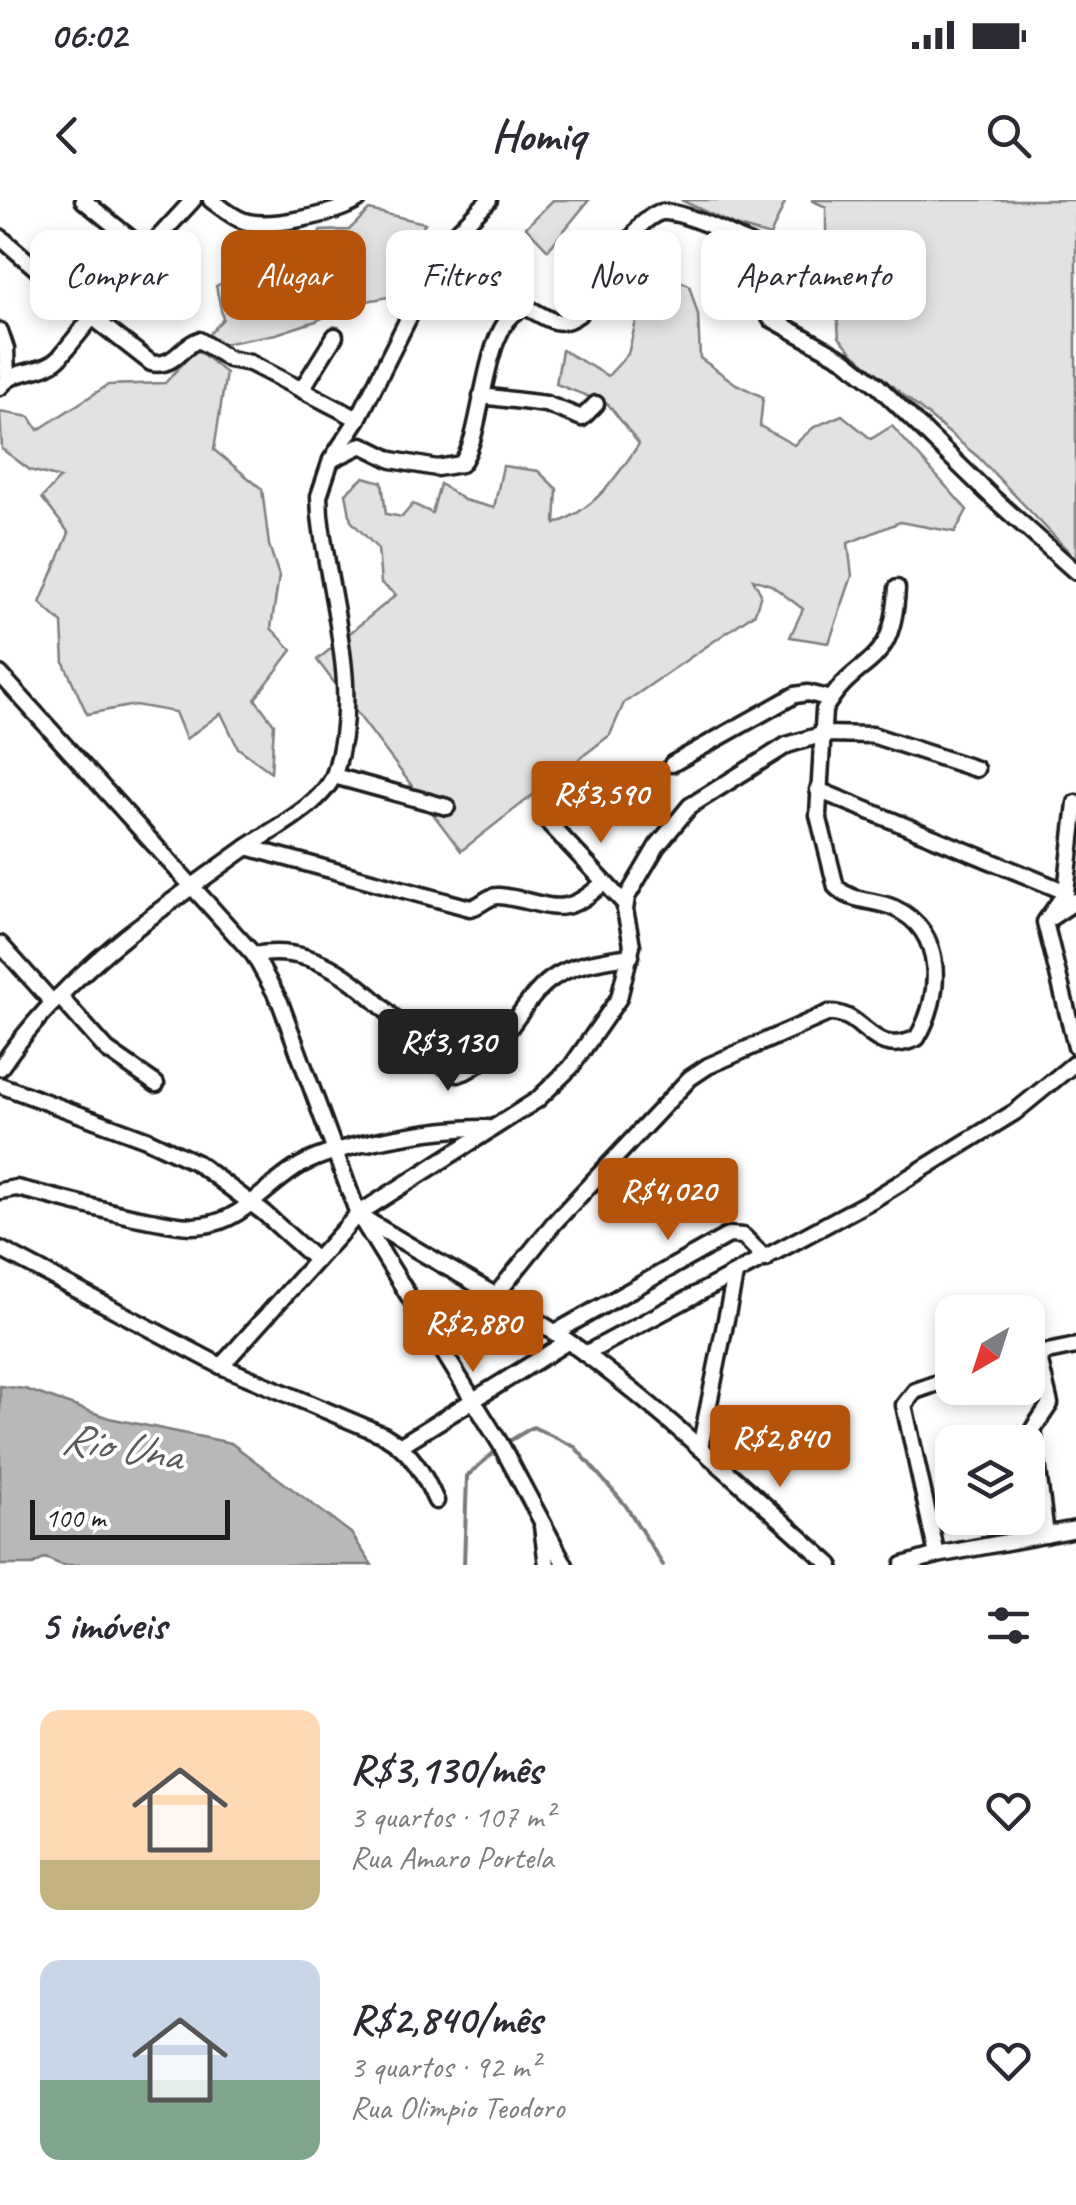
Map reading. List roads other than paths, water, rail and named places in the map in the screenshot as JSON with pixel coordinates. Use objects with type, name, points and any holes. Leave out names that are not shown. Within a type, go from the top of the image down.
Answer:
[{"type":"street","points":[[83,200],[119,230]]},
{"type":"street","points":[[166,230],[193,200]]},
{"type":"street","points":[[211,200],[244,221],[266,224],[344,208],[358,200]]},
{"type":"street","points":[[0,1068],[56,999],[130,933],[304,809],[334,776],[345,712],[345,677],[322,539],[319,496],[331,460],[358,419],[438,259],[454,235],[488,200]]},
{"type":"street","points":[[331,460],[362,445],[392,460],[437,468],[460,464],[468,455],[490,362],[514,312],[525,307],[559,324],[569,322],[642,224],[658,213],[683,215],[778,258],[764,304],[767,314],[844,360],[877,386],[1076,572]]},
{"type":"street","points":[[0,237],[30,263]]},
{"type":"street","points":[[3,383],[20,372],[51,366],[88,320]]},
{"type":"street","points":[[96,320],[156,364],[172,362],[197,340],[358,419]]},
{"type":"street","points":[[0,332],[6,348],[3,383]]},
{"type":"street","points":[[302,389],[335,336]]},
{"type":"street","points":[[480,396],[546,404],[578,418],[586,417],[596,404]]},
{"type":"street","points":[[496,1295],[542,1236],[653,1114],[708,1066],[829,1012],[845,1015],[880,1041],[906,1044],[917,1038],[926,1023],[933,1001],[936,963],[931,946],[920,926],[896,908],[857,900],[836,887],[819,827],[823,717],[831,699],[881,652],[895,624],[897,588]]},
{"type":"street","points":[[0,674],[254,955],[280,1002],[358,1214],[474,1400],[566,1565]]},
{"type":"street","points":[[672,764],[795,695],[808,692],[831,699]]},
{"type":"street","points":[[625,904],[657,846],[690,806],[787,745],[824,734],[872,735],[976,769]]},
{"type":"street","points":[[334,776],[447,807]]},
{"type":"street","points":[[818,790],[1071,897]]},
{"type":"street","points":[[1076,803],[1071,897],[1045,922],[1076,1046]]},
{"type":"street","points":[[220,1366],[358,1214],[537,1100],[570,1067],[619,998],[631,956],[632,938],[625,904],[544,818]]},
{"type":"street","points":[[247,847],[470,908],[496,896],[540,906],[574,904],[604,882]]},
{"type":"street","points":[[0,944],[107,1050],[156,1084]]},
{"type":"street","points":[[254,955],[286,951],[345,975],[435,1058],[458,1074],[478,1061],[539,990],[559,974],[594,962],[631,956]]},
{"type":"street","points":[[585,1354],[874,1199],[1016,1112],[1076,1062]]},
{"type":"street","points":[[0,1085],[179,1154],[218,1176],[316,1260]]},
{"type":"street","points":[[0,1191],[16,1188],[120,1214],[193,1226],[219,1222],[316,1158],[420,1133],[489,1128]]},
{"type":"street","points":[[358,1214],[496,1295],[585,1354],[700,1448],[830,1565]]},
{"type":"street","points":[[401,1445],[474,1400],[561,1338],[729,1235],[743,1236],[766,1259]]},
{"type":"street","points":[[0,1248],[220,1366],[401,1445],[422,1470],[436,1502]]},
{"type":"street","points":[[700,1448],[735,1275]]},
{"type":"street","points":[[1045,1352],[1076,1346]]},
{"type":"street","points":[[935,1385],[910,1395],[904,1413],[937,1555]]},
{"type":"street","points":[[1045,1390],[1050,1404],[1033,1429],[1046,1535]]},
{"type":"street","points":[[539,1513],[547,1565]]},
{"type":"street","points":[[904,1565],[937,1555],[1076,1529]]},
{"type":"water","name":"Rio Una","points":[[0,1386],[25,1389],[109,1418],[231,1443],[351,1533],[372,1565],[62,1565],[45,1558],[33,1565],[0,1565]]},
{"type":"waterway","points":[[506,1443],[533,1427],[575,1447],[626,1506],[663,1565]]},
{"type":"waterway","points":[[464,1565],[467,1476],[498,1449]]}]
